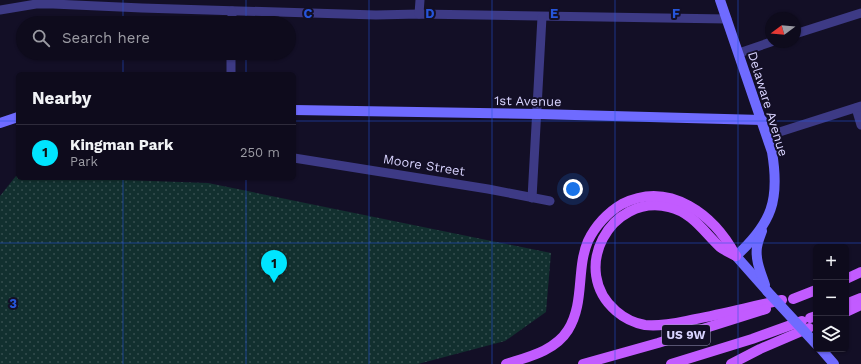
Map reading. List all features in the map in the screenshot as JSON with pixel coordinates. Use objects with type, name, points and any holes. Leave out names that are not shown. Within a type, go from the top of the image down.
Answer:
[{"type":"main road","points":[[506,364],[543,351],[558,342],[566,333],[573,320],[576,310],[582,262],[589,240],[595,229],[610,213],[628,201],[638,198],[660,196],[680,201],[698,211],[706,218],[727,240],[736,256]]},
{"type":"main road","points":[[736,256],[720,247],[700,225],[685,214],[668,206],[640,207],[624,214],[610,228],[600,244],[597,254],[596,273],[601,291],[612,308],[628,319],[646,325],[681,322],[789,299],[813,291]]},
{"type":"main road","points":[[849,277],[861,272]]},
{"type":"main road","points":[[849,303],[861,298]]},
{"type":"main road","name":"US 9W","points":[[583,364],[695,332],[789,299]]},
{"type":"main road","points":[[849,311],[861,305]]},
{"type":"main road","points":[[731,364],[809,321]]},
{"type":"main road","name":"US 9W","points":[[671,364],[809,321]]},
{"type":"street","points":[[419,14],[420,0]]},
{"type":"street","name":"Delaware Avenue","points":[[720,0],[762,120],[773,157],[775,174],[775,186],[770,213],[763,226],[753,239],[736,256]]},
{"type":"street","points":[[0,10],[36,2],[232,11],[376,15],[419,14],[726,20]]},
{"type":"street","points":[[232,11],[232,16]]},
{"type":"street","points":[[801,32],[861,13]]},
{"type":"street","points":[[532,198],[542,17]]},
{"type":"street","points":[[739,52],[765,44]]},
{"type":"street","points":[[231,60],[231,72]]},
{"type":"street","points":[[767,136],[859,107],[861,125]]},
{"type":"street","name":"1st Avenue","points":[[296,110],[762,120]]},
{"type":"street","points":[[0,123],[16,118]]},
{"type":"street","name":"Moore Street","points":[[296,158],[480,187],[550,201]]},
{"type":"street","points":[[763,226],[757,247],[757,256],[767,291]]},
{"type":"street","points":[[736,256],[813,341]]},
{"type":"street","points":[[824,352],[834,364]]},
{"type":"green space","points":[[16,176],[16,180],[125,180],[208,183],[551,253],[546,312],[505,341],[418,364],[0,364],[0,196]]},
{"type":"place","name":"Kingman Park","points":[[274,283]]}]
